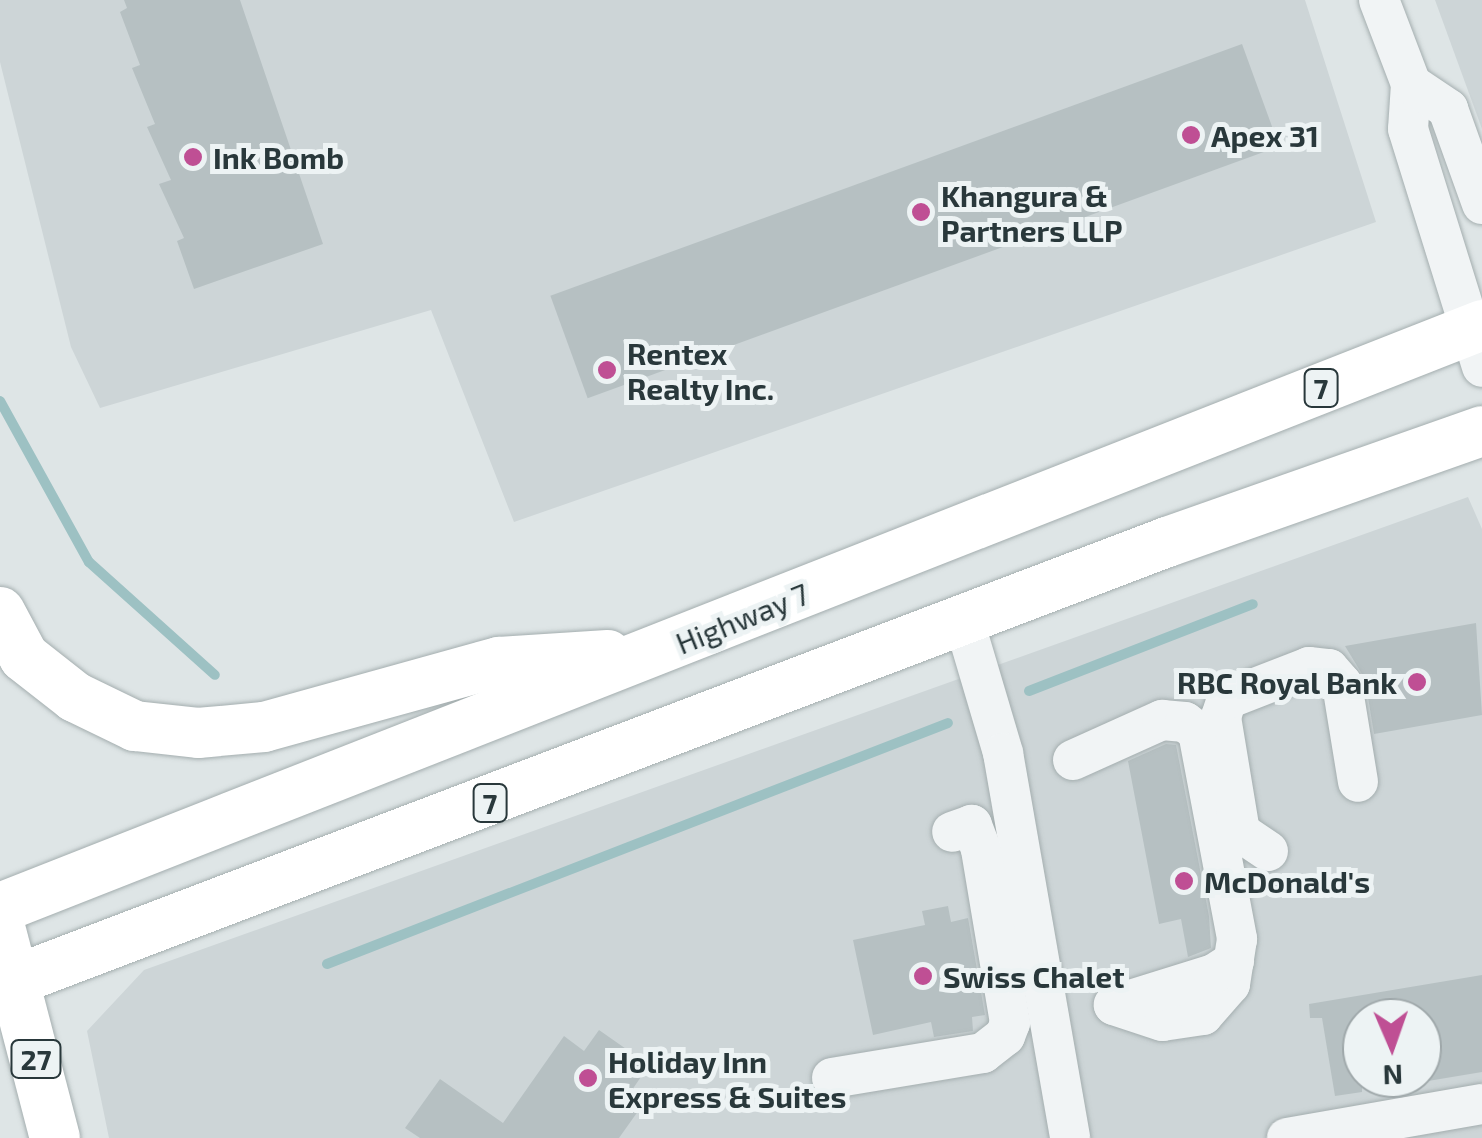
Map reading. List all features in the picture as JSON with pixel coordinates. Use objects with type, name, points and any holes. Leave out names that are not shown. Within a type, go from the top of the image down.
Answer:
[{"type":"main road","name":"Highway 7","points":[[0,908],[658,651],[1478,341]]},
{"type":"main road","name":"7","points":[[7,984],[964,621],[1482,431]]},
{"type":"main road","points":[[0,612],[24,657],[75,697],[136,726],[198,733],[264,726],[499,662],[658,651]]},
{"type":"main road","name":"27","points":[[0,927],[7,984],[55,1138]]},
{"type":"street","points":[[1379,0],[1411,84],[1408,129],[1478,341]]},
{"type":"street","points":[[1411,84],[1448,109],[1482,204]]},
{"type":"street","points":[[964,621],[1003,753],[1070,1138]]},
{"type":"street","points":[[1268,851],[1240,832],[1221,717],[1227,699],[1310,667],[1328,668],[1342,684],[1358,782]]},
{"type":"street","points":[[1073,760],[1088,748],[1162,720],[1185,722],[1198,732],[1237,940],[1230,984],[1203,1015],[1162,1021],[1114,1005]]},
{"type":"street","points":[[832,1078],[984,1053],[1005,1036],[1010,1024],[981,849],[972,825],[952,832]]},
{"type":"street","points":[[1287,1138],[1482,1104]]},
{"type":"shaded area","points":[[0,0],[1305,0],[1376,222],[514,522],[431,310],[100,408],[71,347],[0,62]]},
{"type":"shaded area","points":[[1435,0],[1482,0],[1482,129]]},
{"type":"shaded area","points":[[1468,497],[1482,529],[1482,1138],[109,1138],[87,1031],[144,970]]},
{"type":"building","points":[[124,0],[240,0],[323,244],[194,289],[177,241],[184,238],[159,184],[171,180],[147,127],[155,124],[132,68],[140,65],[120,12],[127,8]]},
{"type":"building","points":[[1242,44],[1279,146],[588,398],[550,296]]},
{"type":"building","name":"RBC Royal Bank","points":[[1476,623],[1482,715],[1374,734],[1365,679],[1345,646]]},
{"type":"building","name":"McDonald's","points":[[1166,744],[1176,745],[1209,916],[1211,948],[1188,957],[1181,919],[1159,924],[1128,761]]},
{"type":"building","name":"Swiss Chalet","points":[[948,906],[951,922],[968,918],[985,1015],[972,1017],[973,1031],[934,1037],[931,1022],[873,1035],[853,940],[925,925],[922,911]]},
{"type":"building","points":[[1482,975],[1482,1072],[1442,1079],[1442,998],[1345,998]]},
{"type":"building","points":[[1342,998],[1342,1095],[1335,1096],[1322,1018],[1310,1018],[1309,1004]]},
{"type":"building","name":"Holiday Inn Express & Suites","points":[[599,1030],[649,1065],[632,1090],[646,1100],[619,1138],[420,1138],[405,1128],[440,1079],[503,1123],[564,1036],[584,1051]]},
{"type":"waterway","points":[[0,401],[89,562],[215,675]]},
{"type":"waterway","points":[[1029,691],[1253,604]]},
{"type":"waterway","points":[[327,964],[948,723]]},
{"type":"place","name":"Apex 31","points":[[1191,135]]},
{"type":"place","name":"Ink Bomb","points":[[193,157]]},
{"type":"place","name":"Khangura & Partners LLP","points":[[921,212]]},
{"type":"place","name":"Rentex Realty Inc.","points":[[607,370]]},
{"type":"place","name":"RBC Royal Bank","points":[[1417,682]]},
{"type":"place","name":"McDonald's","points":[[1184,881]]},
{"type":"place","name":"Swiss Chalet","points":[[923,976]]},
{"type":"place","name":"Holiday Inn Express & Suites","points":[[588,1078]]}]
